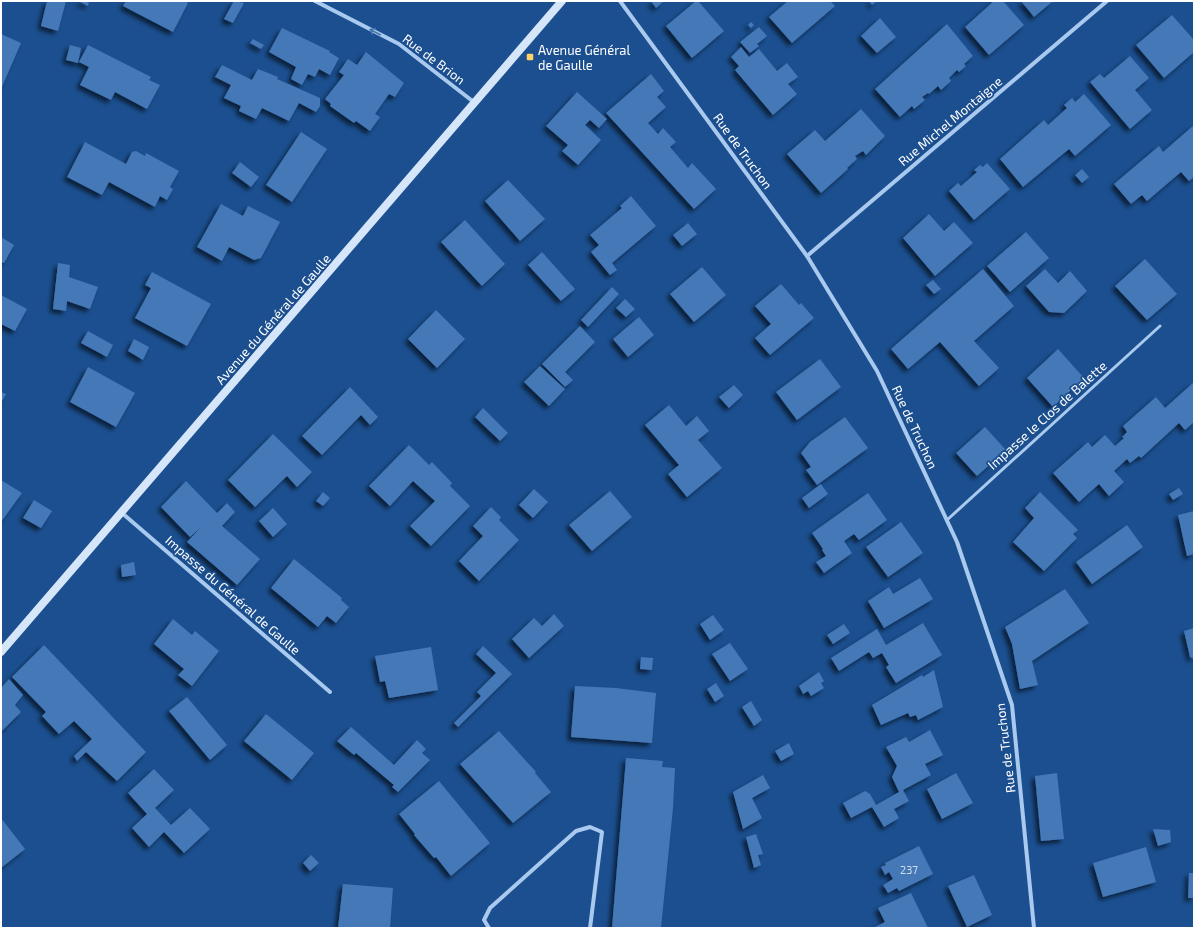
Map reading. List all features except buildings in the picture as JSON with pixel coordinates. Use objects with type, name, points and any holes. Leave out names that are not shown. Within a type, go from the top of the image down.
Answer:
[{"type":"street","name":"Rue de Brion","points":[[314,1],[399,44],[475,103]]},
{"type":"street","name":"Avenue du Général de Gaulle","points":[[1,652],[562,1]]},
{"type":"street","name":"Rue de Truchon","points":[[620,1],[807,256],[877,371],[957,542],[1012,705],[1034,928]]},
{"type":"street","name":"Rue Michel Montaigne","points":[[807,256],[1106,1]]},
{"type":"street","name":"Impasse du Général de Gaulle","points":[[122,512],[330,692]]},
{"type":"street","points":[[489,928],[484,920],[490,908],[576,830],[590,827],[602,832],[590,928]]},
{"type":"lane","name":"Impasse le Clos de Balette","points":[[947,520],[1160,326]]},
{"type":"place","name":"Avenue Général de Gaulle","points":[[530,57]]}]
